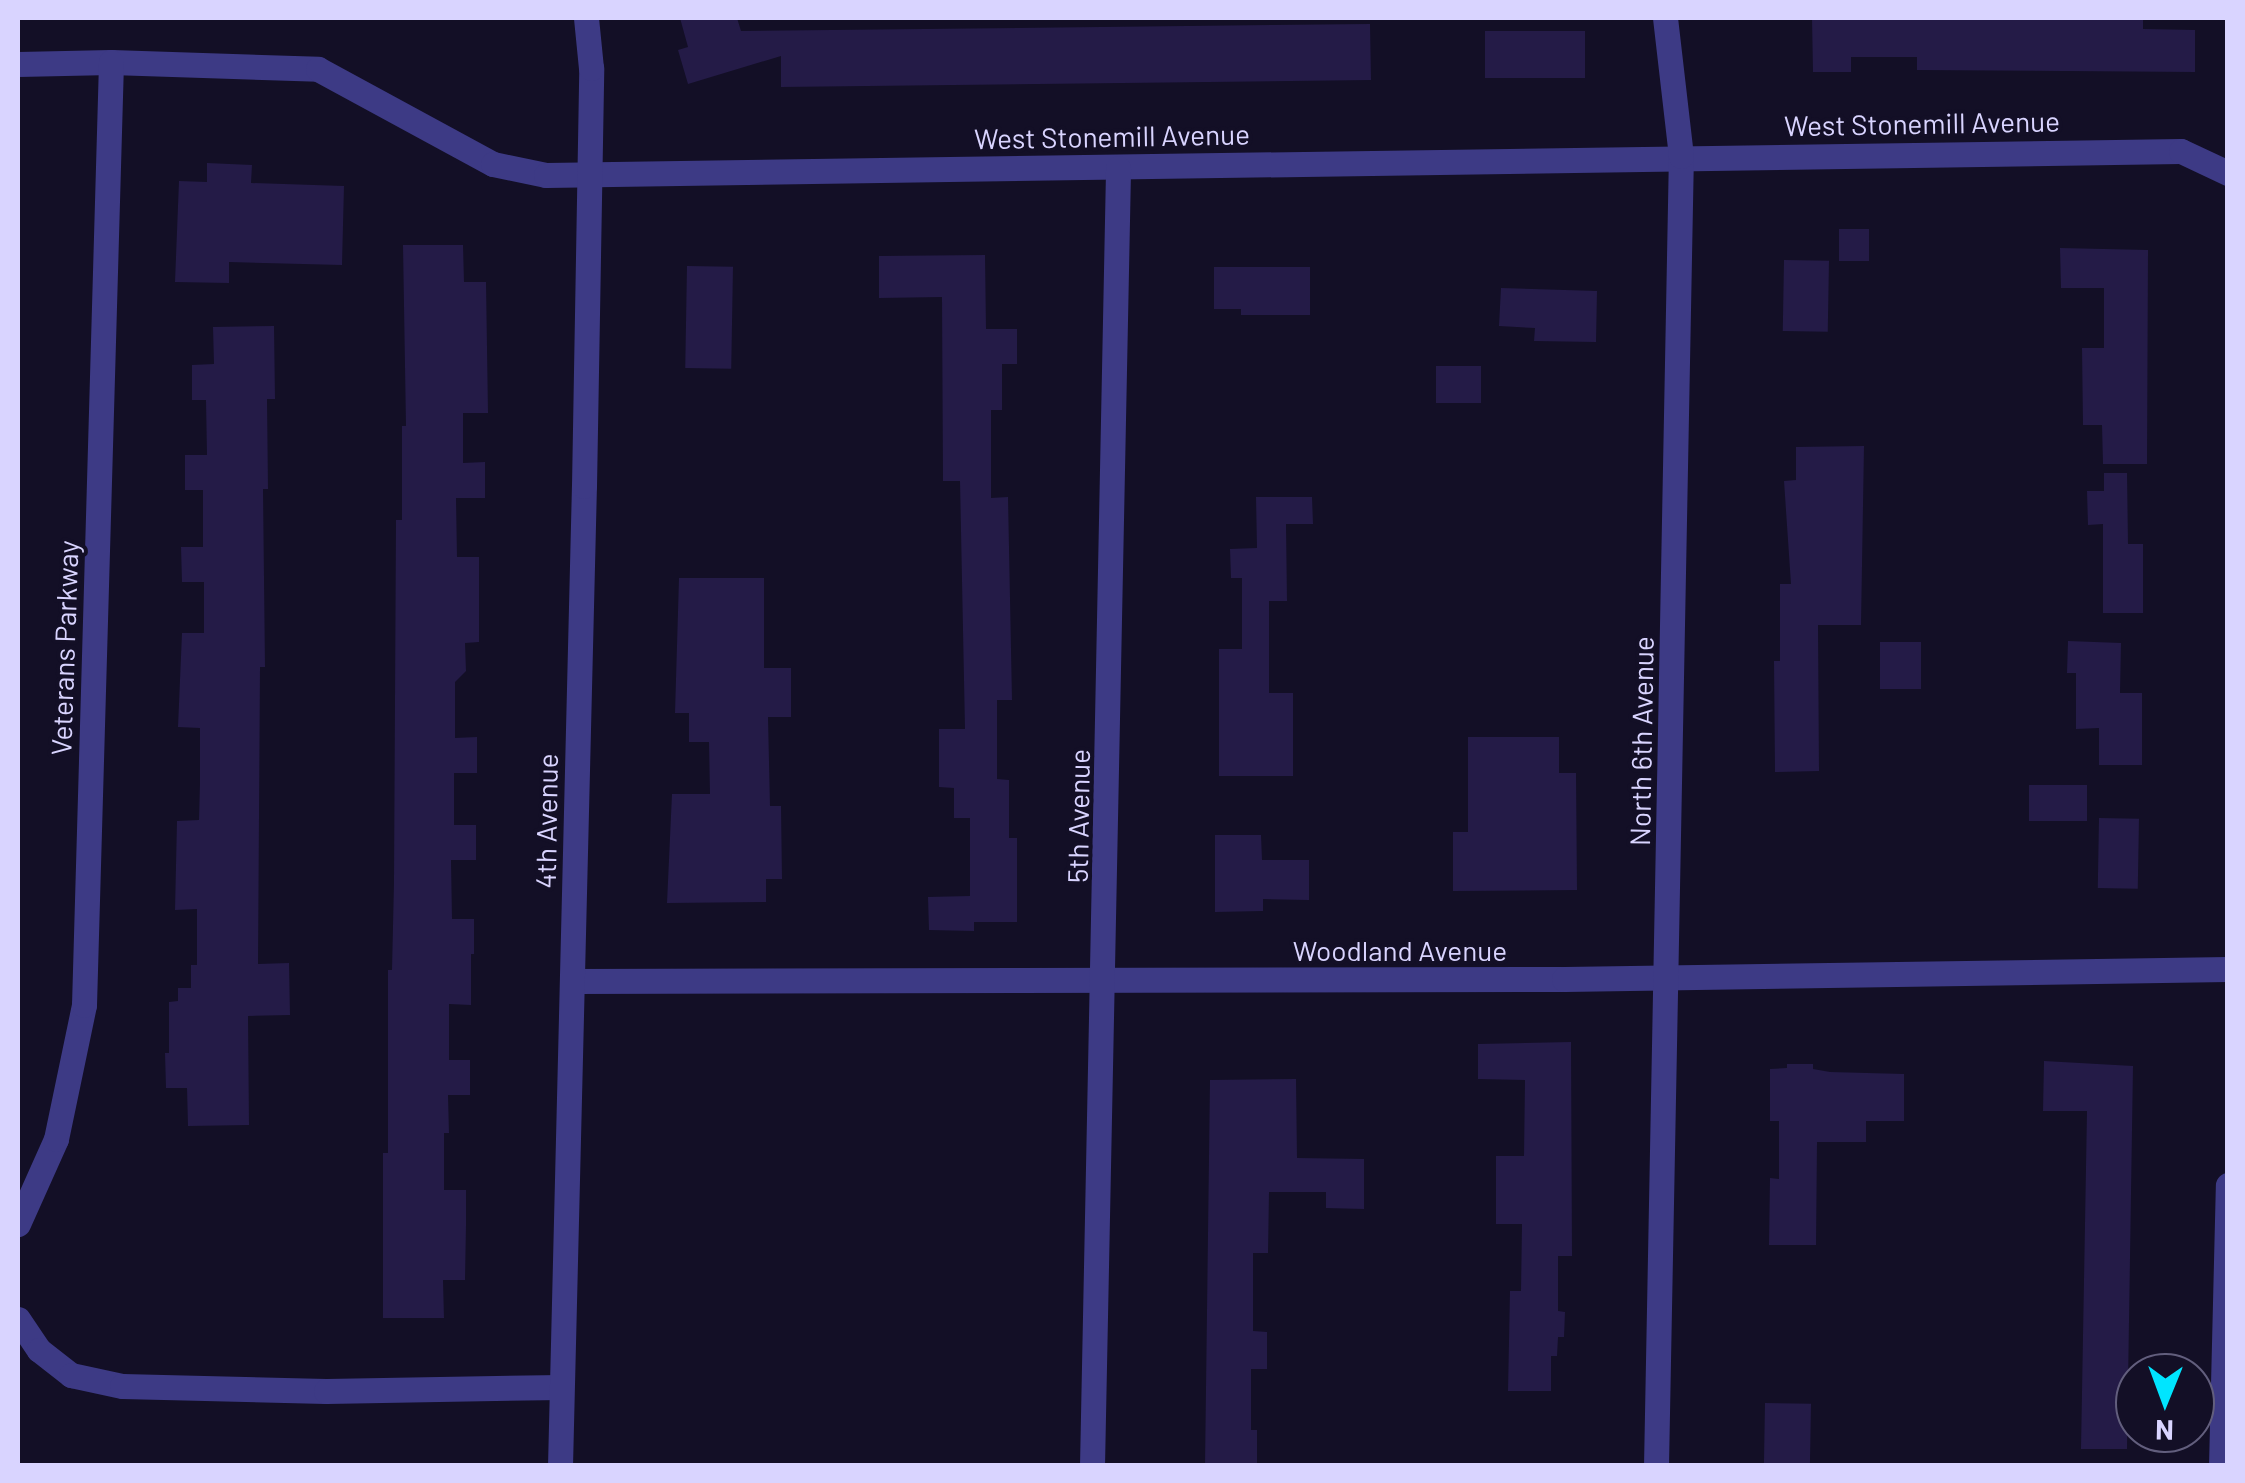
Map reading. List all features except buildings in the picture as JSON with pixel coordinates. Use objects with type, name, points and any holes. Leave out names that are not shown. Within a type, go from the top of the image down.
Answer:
[{"type":"street","name":"4th Avenue","points":[[560,1466],[591,68],[586,18]]},
{"type":"street","name":"North 6th Avenue","points":[[1656,1466],[1681,156],[1664,18]]},
{"type":"street","name":"West Stonemill Avenue","points":[[18,64],[111,62],[318,69],[493,164],[534,174],[586,177],[868,168],[1118,168],[2181,150],[2228,173]]},
{"type":"street","name":"Veterans Parkway","points":[[18,1224],[56,1138],[84,1005],[111,62]]},
{"type":"street","name":"5th Avenue","points":[[1092,1466],[1105,981],[1118,168]]},
{"type":"street","name":"Woodland Avenue","points":[[573,981],[1666,977],[2228,968]]},
{"type":"street","points":[[2221,1466],[2228,1185]]},
{"type":"street","points":[[18,1320],[38,1350],[70,1375],[122,1386],[326,1391],[561,1387]]}]
